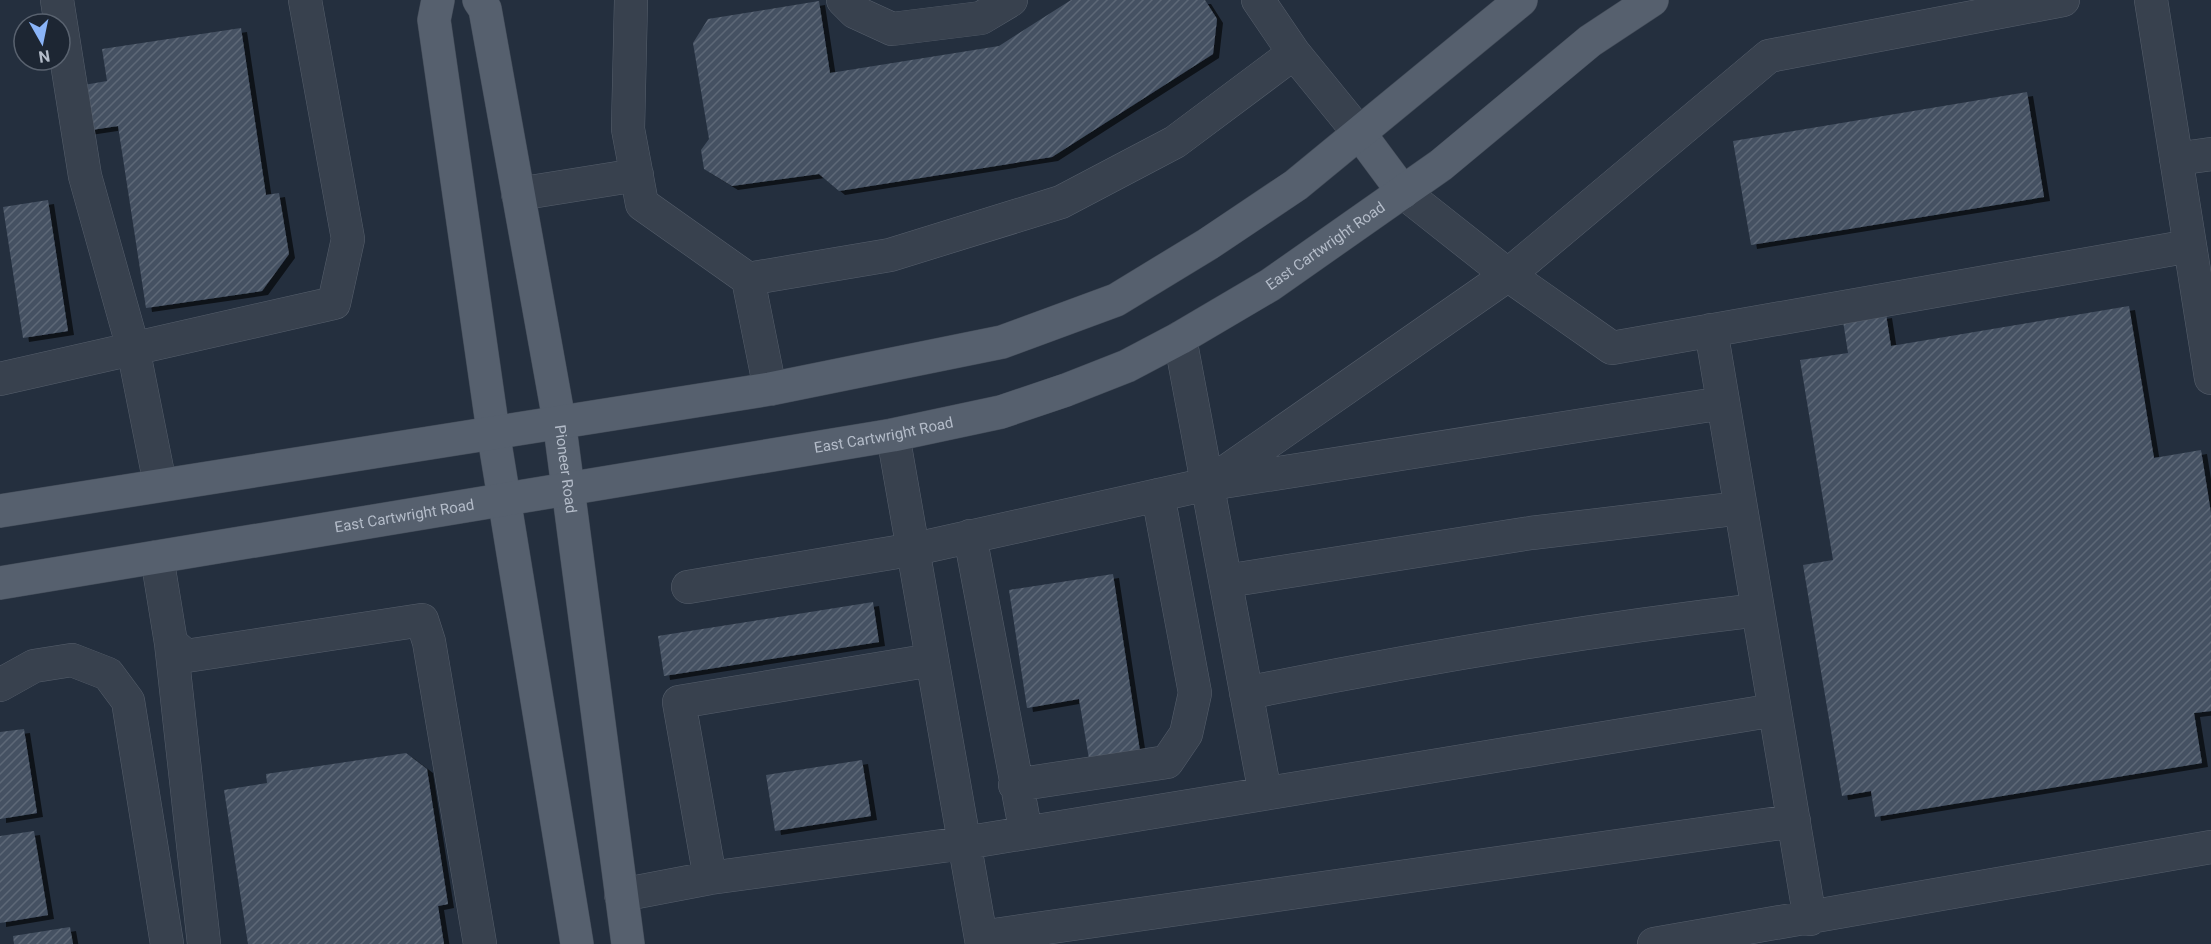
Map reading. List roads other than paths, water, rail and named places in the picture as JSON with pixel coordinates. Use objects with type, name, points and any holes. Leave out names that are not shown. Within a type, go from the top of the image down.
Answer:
[{"type":"main road","points":[[438,0],[434,20],[493,431],[577,944]]},
{"type":"main road","name":"Pioneer Road","points":[[479,0],[485,9],[560,420],[628,944]]},
{"type":"main road","points":[[0,511],[770,388],[1002,342],[1116,300],[1208,244],[1296,185],[1521,0]]},
{"type":"main road","name":"East Cartwright Road","points":[[0,583],[893,435],[1001,412],[1066,390],[1127,366],[1270,285],[1441,165],[1590,41],[1652,0]]},
{"type":"main road","points":[[1360,134],[1403,192]]},
{"type":"lane","points":[[57,0],[85,176],[133,348],[160,484]]},
{"type":"lane","points":[[0,379],[334,303],[348,239],[305,0]]},
{"type":"lane","points":[[631,0],[628,129],[642,204],[748,279],[770,388]]},
{"type":"lane","points":[[843,0],[855,12],[892,29],[981,18],[1011,0]]},
{"type":"lane","points":[[1258,0],[1294,53],[1360,134]]},
{"type":"lane","points":[[1208,484],[1508,275],[1769,56],[2063,0]]},
{"type":"lane","points":[[2151,0],[2211,378]]},
{"type":"lane","points":[[748,279],[890,255],[1061,202],[1175,142],[1294,53]]},
{"type":"lane","points":[[2176,159],[2211,154]]},
{"type":"lane","points":[[518,194],[637,175]]},
{"type":"lane","points":[[1403,192],[1508,275],[1612,348],[2190,246]]},
{"type":"lane","points":[[1711,330],[1810,919]]},
{"type":"lane","points":[[1180,338],[1265,794]]},
{"type":"lane","points":[[688,587],[915,549],[1208,484],[1723,403]]},
{"type":"lane","points":[[893,435],[915,549],[932,660],[982,941],[1794,821]]},
{"type":"lane","points":[[1015,785],[1167,762],[1186,734],[1195,693],[1158,495]]},
{"type":"lane","points":[[1226,581],[1531,533],[1741,508]]},
{"type":"lane","points":[[970,536],[1015,785],[1026,833]]},
{"type":"lane","points":[[157,557],[171,643],[204,944]]},
{"type":"lane","points":[[1246,693],[1363,670],[1681,619],[1758,610]]},
{"type":"lane","points":[[171,643],[186,656],[422,620],[429,642],[480,944]]},
{"type":"lane","points":[[0,685],[34,666],[72,660],[108,674],[128,701],[167,944]]},
{"type":"lane","points":[[710,878],[679,702],[932,660]]},
{"type":"lane","points":[[621,896],[710,878],[964,843],[1775,710]]},
{"type":"lane","points":[[1654,944],[1810,919],[2211,848]]}]
